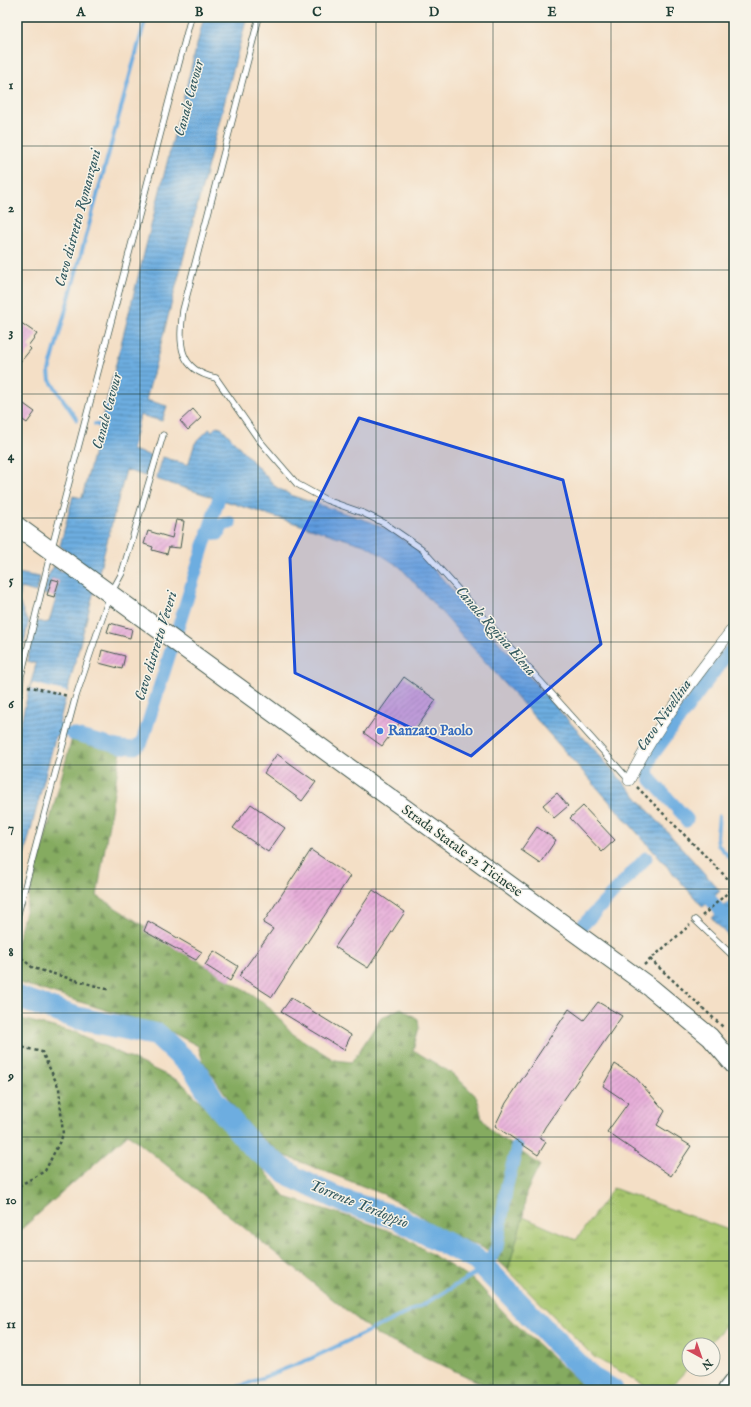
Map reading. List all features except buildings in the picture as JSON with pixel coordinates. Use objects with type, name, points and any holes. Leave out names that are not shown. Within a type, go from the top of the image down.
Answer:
[{"type":"main road","points":[[17,526],[105,591]]},
{"type":"main road","name":"Strada Statale 32 Ticinese","points":[[105,591],[633,975],[710,1037],[734,1065]]},
{"type":"main road","points":[[727,1390],[734,1381]]},
{"type":"street","points":[[629,780],[664,721],[734,627]]},
{"type":"lane","points":[[17,702],[20,692],[19,676],[55,554],[191,17]]},
{"type":"lane","points":[[259,17],[183,310],[180,339],[183,352],[190,364],[202,375],[216,378],[259,440],[297,484],[326,500],[384,523],[422,549],[629,780]]},
{"type":"lane","points":[[17,917],[105,591],[122,573],[163,435]]},
{"type":"lane","points":[[695,920],[734,957]]},
{"type":"path","points":[[30,686],[67,696]]},
{"type":"path","points":[[629,780],[734,886],[707,912]]},
{"type":"path","points":[[633,975],[695,920]]},
{"type":"path","points":[[17,954],[33,968],[110,990]]},
{"type":"path","points":[[650,959],[725,1030]]},
{"type":"path","points":[[17,1046],[42,1052],[59,1088],[63,1135],[45,1171],[17,1187]]},
{"type":"highlighted area","points":[[359,418],[563,480],[601,644],[471,756],[295,673],[290,558]]},
{"type":"green space","points":[[72,738],[121,750],[97,896],[266,1004],[293,1034],[334,1060],[352,1062],[381,1018],[401,1008],[418,1019],[419,1028],[413,1050],[453,1074],[477,1097],[482,1119],[494,1133],[540,1165],[526,1193],[523,1217],[508,1270],[486,1249],[438,1229],[418,1214],[383,1194],[283,1155],[258,1135],[238,1113],[203,1061],[198,1046],[166,1029],[17,982],[17,942]]},
{"type":"green space","points":[[17,1018],[77,1033],[181,1082],[248,1149],[285,1197],[401,1235],[476,1282],[510,1319],[588,1390],[496,1390],[377,1335],[128,1134],[17,1233]]},
{"type":"green space","points":[[613,1188],[734,1232],[734,1316],[715,1337],[681,1337],[681,1376],[668,1390],[653,1390],[594,1357],[508,1270],[523,1217],[576,1240]]},
{"type":"water","name":"Canale Cavour","points":[[204,17],[247,17],[146,400],[167,406],[162,421],[140,415],[132,450],[152,456],[145,476],[126,470],[17,882],[17,736],[36,664],[27,661],[37,621],[45,623],[49,622],[56,599],[54,597],[59,581],[52,579],[47,595],[43,594],[48,576],[54,566],[63,572],[69,553],[60,546],[73,496],[82,498]]},
{"type":"water","points":[[217,426],[221,427],[276,487],[293,496],[371,522],[395,534],[414,547],[720,891],[703,907],[400,567],[367,546],[156,479],[163,457],[188,465],[195,443],[209,429],[212,431]]},
{"type":"water","points":[[17,573],[40,577],[36,592],[21,588],[19,601],[26,619],[29,620],[20,659],[17,658]]},
{"type":"water","points":[[730,901],[734,906],[734,943],[712,918]]},
{"type":"pier","points":[[32,683],[68,692],[66,699],[30,689]]},
{"type":"waterway","name":"Cavo distretto Romanzani","points":[[77,420],[50,380],[49,371],[146,17]]},
{"type":"waterway","name":"Cavo distretto Romanzani","points":[[95,424],[105,428]]},
{"type":"waterway","name":"Cavo distretto Veveri","points":[[72,734],[121,747],[135,748],[142,742],[222,488]]},
{"type":"waterway","name":"Cavo Nivellina","points":[[208,531],[218,534],[224,524],[230,523]]},
{"type":"waterway","name":"Cavo Nivellina","points":[[686,821],[687,819],[651,780],[647,771],[652,756],[734,645]]},
{"type":"waterway","name":"Cavo distretto Veveri","points":[[59,730],[63,731]]},
{"type":"waterway","points":[[719,816],[717,836],[718,845],[734,862]]},
{"type":"waterway","points":[[583,925],[646,858]]},
{"type":"waterway","name":"Canale Regina Elena","points":[[699,887],[734,926]]},
{"type":"waterway","name":"Torrente Terdoppio","points":[[17,997],[77,1018],[158,1035],[195,1070],[214,1101],[252,1146],[295,1178],[343,1201],[397,1218],[477,1260],[591,1378],[612,1390]]},
{"type":"waterway","points":[[485,1268],[497,1247],[507,1185],[517,1147]]},
{"type":"waterway","points":[[225,1390],[244,1385],[310,1359],[419,1307],[485,1268]]},
{"type":"place","name":"Ranzato Paolo","points":[[380,731]]}]
